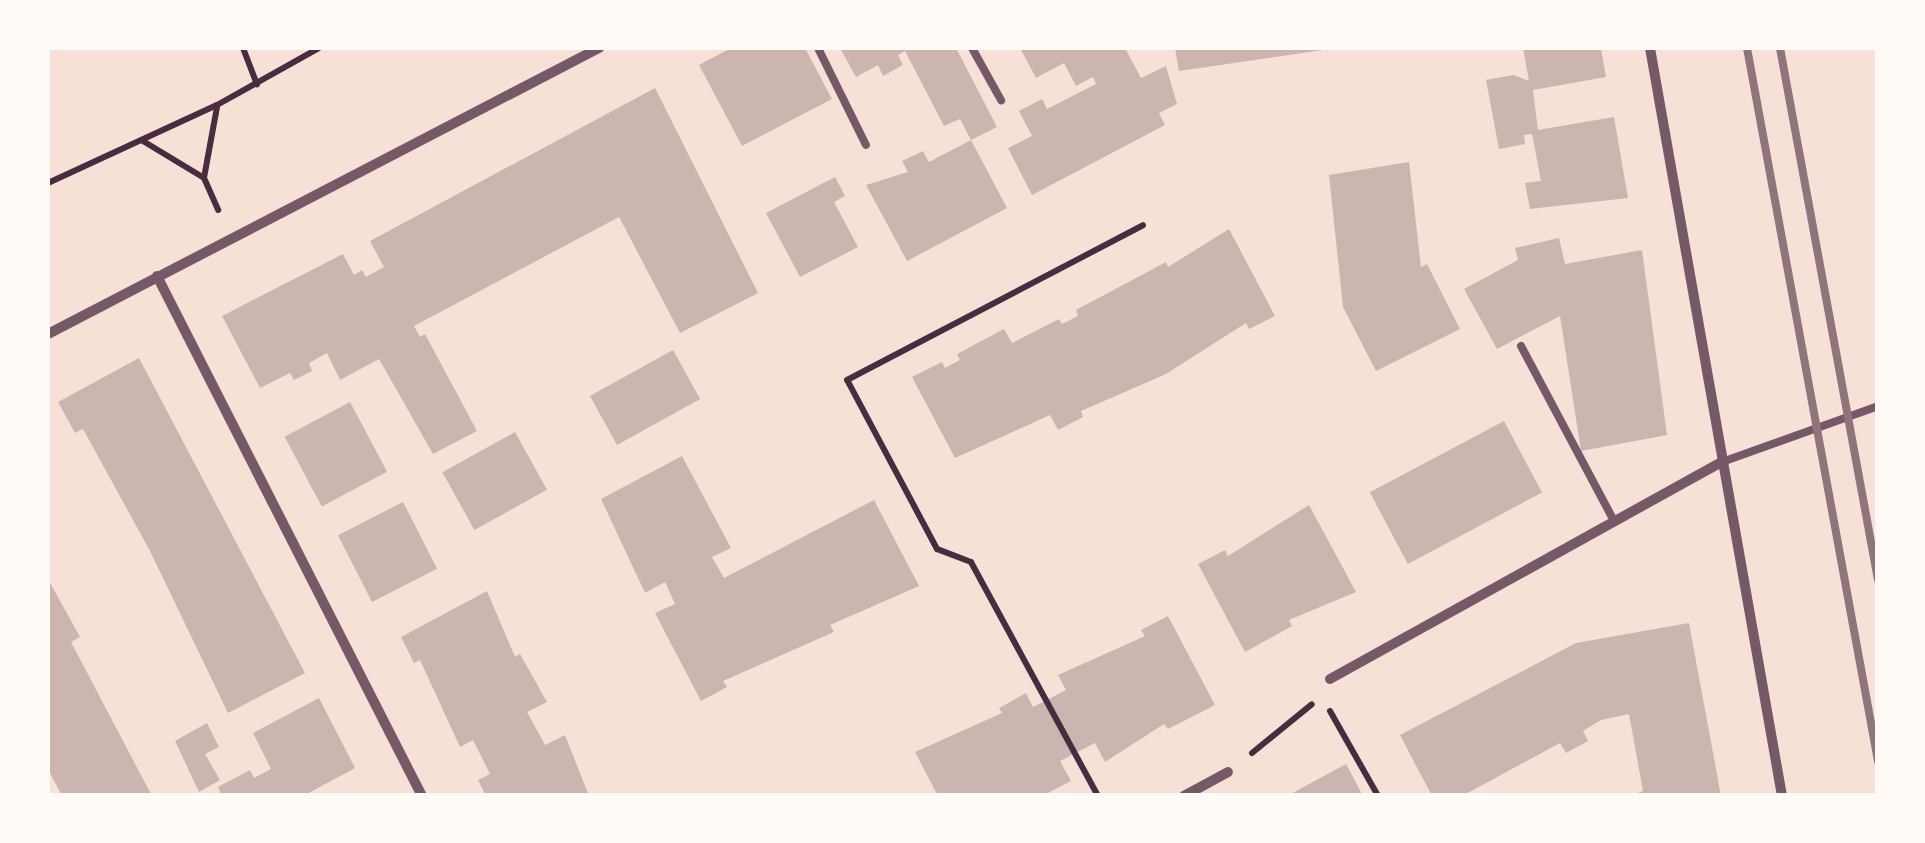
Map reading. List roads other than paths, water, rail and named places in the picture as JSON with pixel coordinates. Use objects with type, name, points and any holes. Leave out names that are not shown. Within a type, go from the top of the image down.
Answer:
[{"type":"street","points":[[48,334],[599,48]]},
{"type":"street","points":[[1650,48],[1782,796]]},
{"type":"street","points":[[157,276],[422,796]]},
{"type":"street","points":[[1330,678],[1722,462]]},
{"type":"street","points":[[1184,796],[1228,772]]},
{"type":"lane","points":[[818,48],[866,145]]},
{"type":"lane","points":[[972,48],[1001,100]]},
{"type":"lane","points":[[1521,346],[1614,521]]},
{"type":"lane","points":[[1722,462],[1878,406]]},
{"type":"railway","points":[[1747,48],[1878,761]]},
{"type":"railway","points":[[1780,48],[1878,580]]}]
